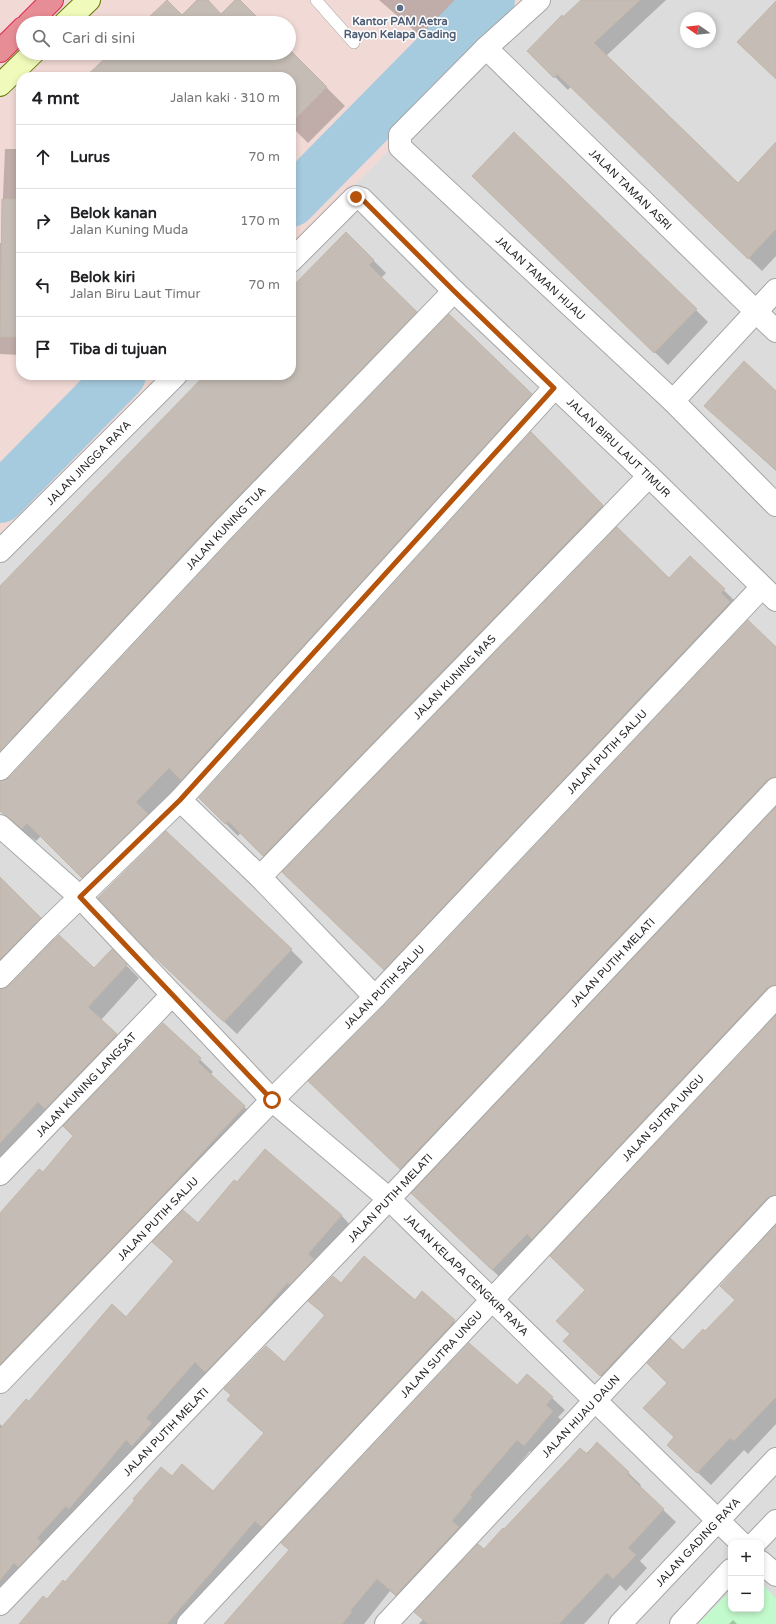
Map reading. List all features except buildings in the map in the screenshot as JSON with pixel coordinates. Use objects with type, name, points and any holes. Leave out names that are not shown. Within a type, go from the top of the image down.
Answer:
[{"type":"highway","points":[[35,16],[52,0]]},
{"type":"highway","points":[[0,51],[16,35]]},
{"type":"main road","points":[[71,16],[88,0]]},
{"type":"main road","points":[[0,85],[26,60]]},
{"type":"street","name":"JALAN TAMAN HIJAU","points":[[539,0],[486,48],[400,135],[400,147],[673,401],[776,505]]},
{"type":"street","name":"JALAN TAMAN ASRI","points":[[486,48],[776,330]]},
{"type":"street","name":"JALAN BIRU LAUT TIMUR","points":[[296,256],[356,197],[362,199],[454,291],[554,388],[649,476],[769,594]]},
{"type":"street","points":[[673,401],[776,290]]},
{"type":"street","name":"JALAN KUNING TUA","points":[[0,769],[224,528],[454,291]]},
{"type":"street","name":"JALAN JINGGA RAYA","points":[[0,551],[171,380]]},
{"type":"street","points":[[0,977],[180,800],[554,388]]},
{"type":"street","name":"JALAN KUNING MAS","points":[[260,877],[649,476]]},
{"type":"street","name":"JALAN PUTIH SALJU","points":[[0,1382],[272,1100],[375,997],[769,594]]},
{"type":"street","name":"JALAN PUTIH MELATI","points":[[0,1604],[389,1199],[776,789]]},
{"type":"street","points":[[180,800],[260,877],[375,997]]},
{"type":"street","name":"JALAN KELAPA CENGKIR RAYA","points":[[0,826],[80,897],[272,1100],[389,1199],[738,1540]]},
{"type":"street","name":"JALAN KUNING LANGSAT","points":[[0,1174],[172,995]]},
{"type":"street","name":"JALAN SUTRA UNGU","points":[[188,1624],[776,997]]},
{"type":"street","name":"JALAN HIJAU DAUN","points":[[386,1624],[776,1207]]},
{"type":"street","name":"JALAN GADING RAYA","points":[[620,1624],[776,1459]]},
{"type":"street","points":[[759,1540],[776,1521]]},
{"type":"street","points":[[764,1565],[776,1575]]},
{"type":"street","points":[[681,1624],[728,1573]]},
{"type":"lane","points":[[316,0],[354,43]]},
{"type":"shaded area","points":[[0,0],[534,0],[296,246],[296,72],[16,72],[16,380],[166,380],[0,552]]},
{"type":"shaded area","points":[[534,0],[776,0],[776,1624],[0,1624],[0,552],[166,380],[296,380],[296,246]]},
{"type":"green space","points":[[764,1586],[776,1598],[776,1624],[698,1624],[728,1593],[728,1612],[764,1612]]},
{"type":"waterway","points":[[296,197],[490,0]]},
{"type":"waterway","points":[[0,498],[116,380]]},
{"type":"place","name":"Kantor PAM Aetra Rayon Kelapa Gading","points":[[400,8]]},
{"type":"route","points":[[272,1100],[80,897],[180,800],[554,388],[362,199],[356,197]]}]
